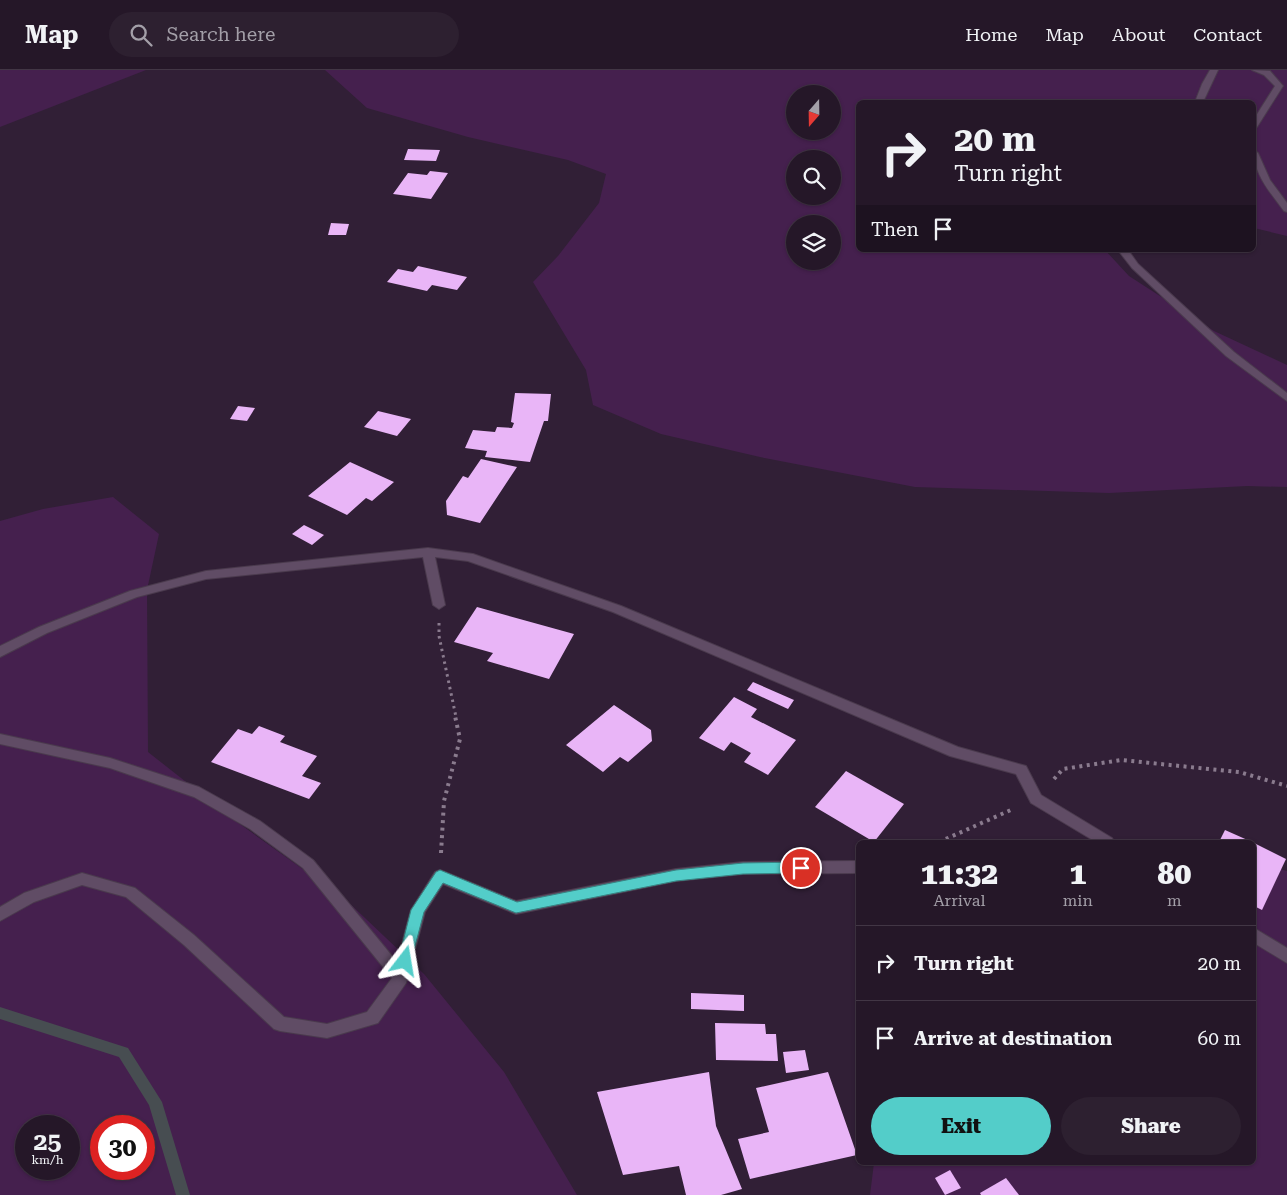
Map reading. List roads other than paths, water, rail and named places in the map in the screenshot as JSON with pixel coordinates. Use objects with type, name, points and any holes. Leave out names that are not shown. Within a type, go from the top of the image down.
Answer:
[{"type":"street","points":[[1200,100],[1214,70]]},
{"type":"street","points":[[1256,70],[1267,73],[1279,86],[1256,122]]},
{"type":"street","points":[[1256,158],[1266,180],[1287,209]]},
{"type":"street","points":[[1124,252],[1135,266],[1230,354],[1287,398]]},
{"type":"street","points":[[428,552],[440,605]]},
{"type":"street","points":[[0,652],[43,630],[134,594],[206,575],[428,552],[469,558],[565,590],[634,616],[955,752],[1021,770],[1036,799],[1104,840]]},
{"type":"street","points":[[0,739],[110,763],[199,793],[255,825],[308,864],[401,978]]},
{"type":"street","points":[[0,915],[30,897],[82,878],[130,892],[189,940],[280,1024],[327,1031],[372,1018],[401,978],[418,910],[440,876],[516,908],[676,875],[743,868],[856,867]]},
{"type":"street","points":[[1256,936],[1287,956]]},
{"type":"waterway","points":[[0,1013],[123,1052],[155,1102],[183,1195]]}]
